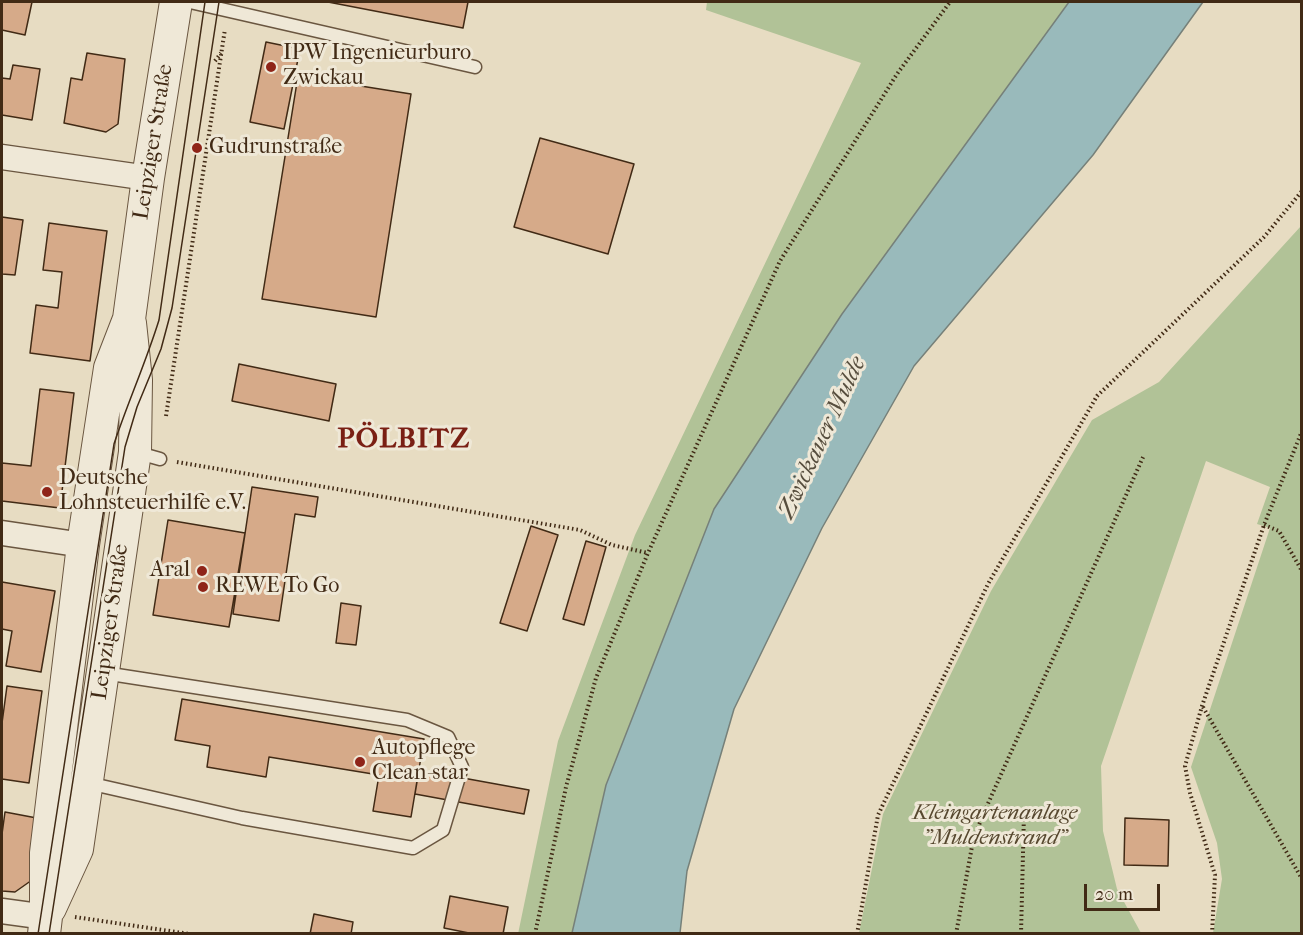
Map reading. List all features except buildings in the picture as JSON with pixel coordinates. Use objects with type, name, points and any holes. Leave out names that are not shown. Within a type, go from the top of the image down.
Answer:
[{"type":"street","name":"Leipziger Straße","points":[[45,925],[46,854],[83,544],[110,368],[129,319],[148,178],[176,2]]},
{"type":"street","points":[[2,157],[148,178]]},
{"type":"street","name":"Leipziger Straße","points":[[45,925],[77,849],[104,673],[147,455],[129,319]]},
{"type":"street","points":[[2,533],[83,544]]},
{"type":"street","points":[[2,911],[45,925]]},
{"type":"lane","points":[[190,2],[475,67]]},
{"type":"lane","points":[[87,783],[242,818],[413,848],[444,830],[462,767],[448,737],[407,720],[104,673]]},
{"type":"path","points":[[535,933],[566,787],[596,678],[648,553],[780,261],[897,74],[950,2]]},
{"type":"path","points":[[228,10],[196,215],[147,455],[580,530],[612,545],[648,553]]},
{"type":"path","points":[[215,61],[221,52]]},
{"type":"path","points":[[857,933],[878,815],[988,584],[1097,396],[1264,237],[1302,190]]},
{"type":"path","points":[[194,205],[196,215]]},
{"type":"path","points":[[1212,933],[1215,876],[1190,793],[1185,766],[1202,706],[1264,525],[1302,431]]},
{"type":"path","points":[[956,933],[974,841],[982,817],[1144,455]]},
{"type":"path","points":[[1264,525],[1279,531],[1302,571]]},
{"type":"path","points":[[1202,706],[1302,879]]},
{"type":"path","points":[[1020,933],[1024,813]]},
{"type":"path","points":[[45,925],[67,916],[190,933]]},
{"type":"green space","points":[[707,2],[1069,2],[842,314],[714,509],[606,785],[572,933],[518,934],[558,741],[635,535],[861,63],[706,10]]},
{"type":"green space","name":"Kleingartenanlage \"Muldenstrand\"","points":[[1301,226],[1301,933],[1213,933],[1222,879],[1217,843],[1191,767],[1270,528],[1257,524],[1270,487],[1206,461],[1101,766],[1103,831],[1117,889],[1141,933],[859,933],[883,814],[991,591],[1092,420],[1159,382]]},
{"type":"water","name":"Zwickauer Mulde","points":[[1069,2],[1203,2],[1093,155],[914,366],[822,528],[734,709],[687,871],[680,933],[572,933],[606,785],[714,509],[842,314]]},
{"type":"tram line","points":[[38,934],[114,444],[159,320],[205,2]]},
{"type":"tram line","points":[[49,934],[125,447],[137,407],[161,349],[172,308],[219,2]]},
{"type":"place","name":"IPW Ingenieurburo Zwickau","points":[[271,67]]},
{"type":"place","name":"Gudrunstraße","points":[[197,148]]},
{"type":"place","name":"Deutsche Lohnsteuerhilfe e.V.","points":[[47,492]]},
{"type":"place","name":"Aral","points":[[202,571]]},
{"type":"place","name":"REWE To Go","points":[[203,587]]},
{"type":"place","name":"Autopflege Clean-star","points":[[360,762]]},
{"type":"district","name":"PÖLBITZ","points":[[404,440]]}]
